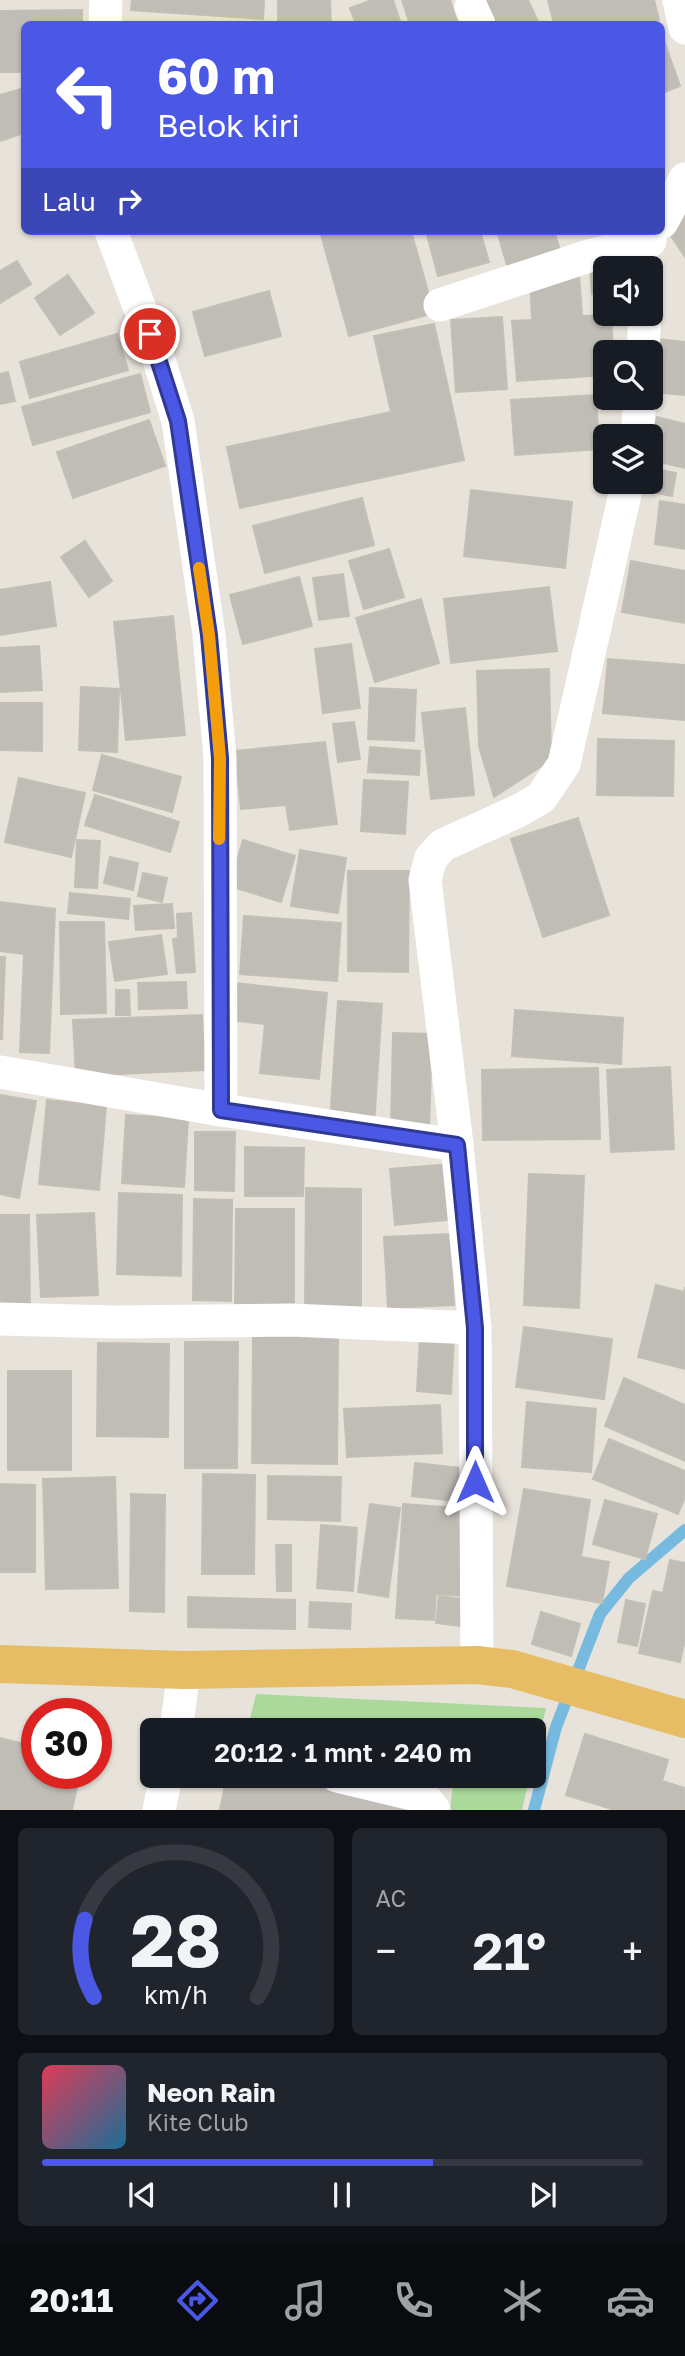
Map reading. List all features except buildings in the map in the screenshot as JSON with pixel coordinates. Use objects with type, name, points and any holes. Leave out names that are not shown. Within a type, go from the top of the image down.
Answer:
[{"type":"highway","points":[[0,1664],[184,1670],[495,1667],[685,1719]]},
{"type":"street","points":[[105,21],[106,0]]},
{"type":"street","points":[[679,0],[685,28]]},
{"type":"street","points":[[665,218],[685,179]]},
{"type":"street","points":[[113,235],[159,357],[178,421],[209,635],[220,758],[221,1110]]},
{"type":"street","points":[[440,305],[586,243],[654,240]]},
{"type":"street","points":[[495,1667],[475,1328],[457,1145],[425,880],[431,858],[443,845],[541,798],[564,764],[625,494]]},
{"type":"street","points":[[0,1072],[221,1110],[457,1145]]},
{"type":"street","points":[[0,1319],[115,1322],[291,1320],[475,1328]]},
{"type":"street","points":[[178,1718],[184,1670]]},
{"type":"street","points":[[159,1810],[164,1788]]},
{"type":"street","points":[[387,1788],[416,1795],[427,1801],[434,1810]]},
{"type":"green space","points":[[256,1694],[546,1708],[544,1718],[250,1718]]},
{"type":"green space","points":[[453,1788],[527,1788],[522,1810],[450,1810]]},
{"type":"waterway","points":[[534,1810],[556,1727],[600,1614],[629,1578],[685,1530]]},
{"type":"slow traffic","points":[[199,568],[209,635],[220,758],[219,839]]},
{"type":"route","points":[[150,334],[178,421],[209,635],[220,758],[221,1110],[457,1145],[475,1328],[475,1482]]}]
